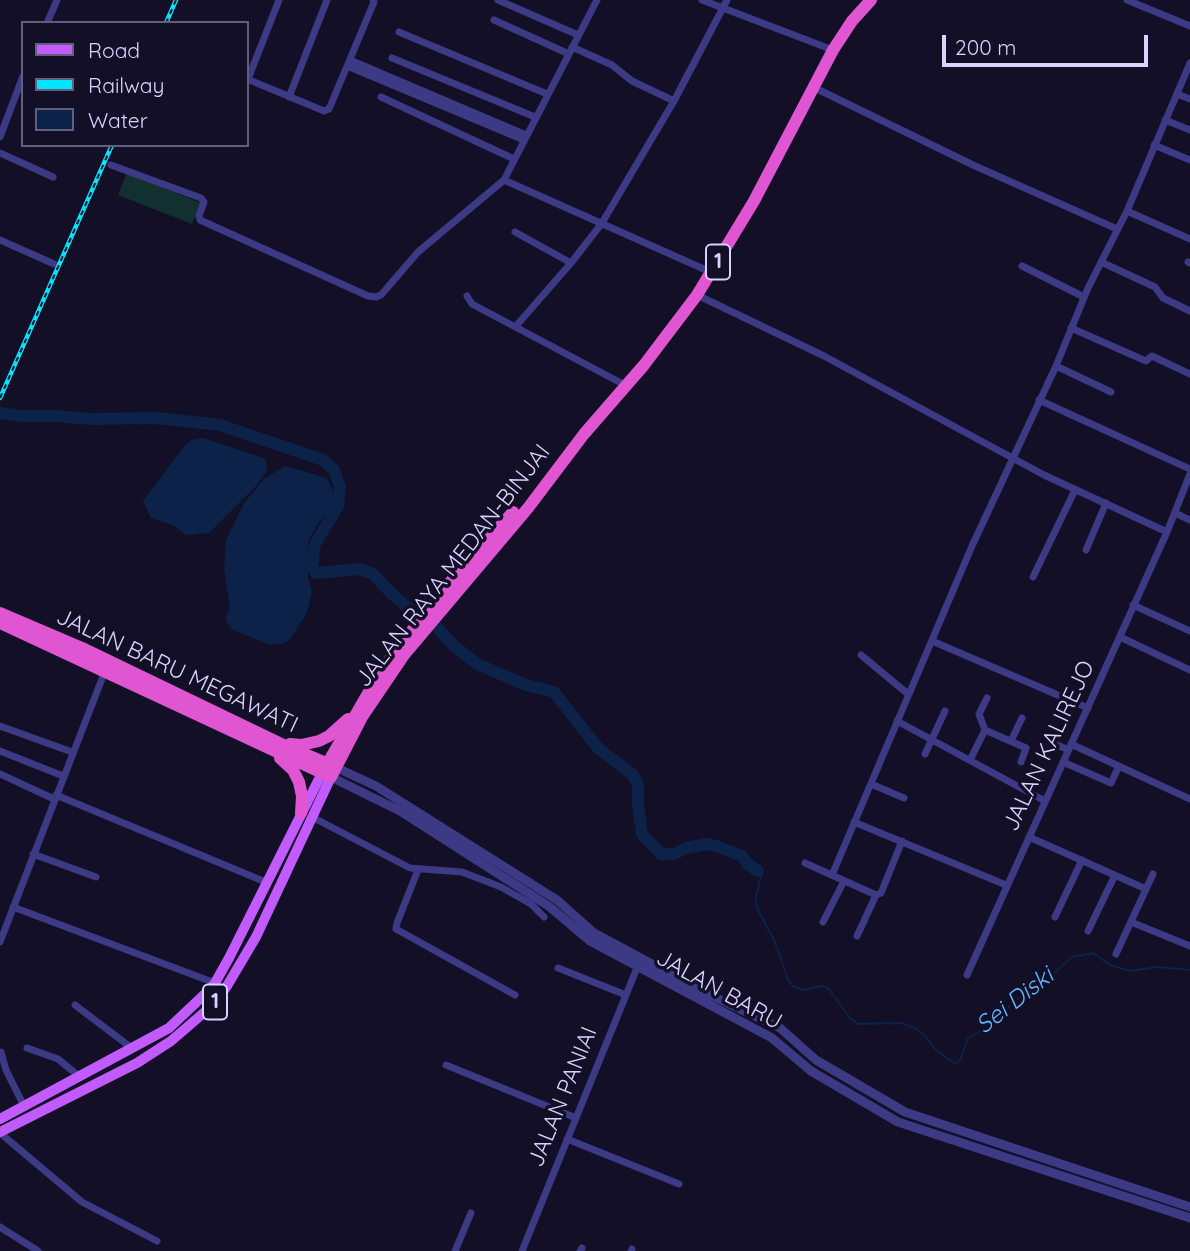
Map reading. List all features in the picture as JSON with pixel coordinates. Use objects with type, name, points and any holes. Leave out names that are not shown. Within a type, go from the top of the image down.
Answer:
[{"type":"highway","name":"JALAN RAYA MEDAN-BINJAI","points":[[450,591],[528,508],[584,434],[659,346],[697,295],[847,18],[862,0]]},
{"type":"highway","name":"JALAN RAYA MEDAN-BINJAI","points":[[329,770],[356,712],[381,671],[412,637],[579,430],[669,324],[715,260],[774,165],[831,48],[871,0]]},
{"type":"highway","name":"JALAN BARU MEGAWATI","points":[[0,613],[102,666]]},
{"type":"highway","name":"JALAN BARU MEGAWATI","points":[[0,623],[102,666],[329,770]]},
{"type":"highway","name":"JALAN RAYA MEDAN-BINJAI","points":[[329,770],[412,637]]},
{"type":"highway","points":[[276,747],[319,741],[329,736],[356,712]]},
{"type":"highway","points":[[276,747],[297,776],[307,815]]},
{"type":"main road","name":"JALAN RAYA MEDAN-BINJAI","points":[[0,1133],[137,1063],[171,1041],[214,1004],[228,986],[256,937],[307,815],[329,770]]},
{"type":"main road","name":"JALAN RAYA MEDAN-BINJAI","points":[[0,1118],[169,1028],[215,983],[307,815]]},
{"type":"street","points":[[48,21],[57,0]]},
{"type":"street","points":[[248,77],[279,0]]},
{"type":"street","points":[[289,97],[327,0]]},
{"type":"street","points":[[248,79],[324,111],[329,109],[373,0]]},
{"type":"street","points":[[498,0],[578,35]]},
{"type":"street","points":[[111,164],[201,198],[204,202],[200,220],[373,297],[382,295],[431,240],[504,180],[596,0]]},
{"type":"street","points":[[702,0],[831,48]]},
{"type":"street","points":[[516,326],[602,223],[674,101],[727,0]]},
{"type":"street","points":[[1128,0],[1190,26]]},
{"type":"street","points":[[494,20],[612,65],[632,81],[674,101]]},
{"type":"street","points":[[399,32],[547,94]]},
{"type":"street","points":[[392,58],[535,117]]},
{"type":"street","points":[[349,63],[525,137]]},
{"type":"street","points":[[832,875],[1012,457],[1056,366],[1084,297],[1127,211],[1190,63]]},
{"type":"street","points":[[0,137],[21,81]]},
{"type":"street","points":[[813,87],[972,165],[1117,229]]},
{"type":"street","points":[[1177,94],[1190,99]]},
{"type":"street","points":[[381,97],[514,159]]},
{"type":"street","points":[[1165,120],[1190,131]]},
{"type":"street","points":[[1154,145],[1190,160]]},
{"type":"street","points":[[0,153],[53,177]]},
{"type":"street","points":[[504,180],[706,270]]},
{"type":"street","points":[[1127,211],[1190,239]]},
{"type":"street","points":[[515,232],[571,263]]},
{"type":"street","points":[[0,240],[54,264]]},
{"type":"street","points":[[1101,262],[1155,287],[1163,298],[1190,312]]},
{"type":"street","points":[[1022,266],[1084,297]]},
{"type":"street","points":[[697,295],[824,356],[1075,490],[1167,532]]},
{"type":"street","points":[[467,296],[472,304],[621,383]]},
{"type":"street","points":[[1072,328],[1146,361],[1152,356],[1190,374]]},
{"type":"street","points":[[1056,366],[1111,392]]},
{"type":"street","points":[[1039,400],[1190,471]]},
{"type":"street","name":"JALAN KALIREJO","points":[[967,975],[1167,532],[1190,471]]},
{"type":"street","points":[[1033,577],[1075,490]]},
{"type":"street","points":[[1086,550],[1105,503]]},
{"type":"street","points":[[1175,513],[1190,520]]},
{"type":"street","points":[[1133,605],[1190,631]]},
{"type":"street","points":[[1120,637],[1190,670]]},
{"type":"street","points":[[932,641],[1088,708]]},
{"type":"street","points":[[861,655],[908,694]]},
{"type":"street","points":[[0,942],[102,666]]},
{"type":"street","points":[[987,698],[979,714],[985,730],[1026,748],[1020,762]]},
{"type":"street","points":[[925,754],[945,710]]},
{"type":"street","points":[[1011,741],[1021,718]]},
{"type":"street","points":[[897,721],[1045,801]]},
{"type":"street","points":[[0,726],[72,752]]},
{"type":"street","points":[[970,760],[985,730]]},
{"type":"street","points":[[1050,742],[1119,766],[1190,799]]},
{"type":"street","points":[[0,751],[63,776]]},
{"type":"street","points":[[1063,762],[1111,783],[1119,766]]},
{"type":"street","name":"JALAN BARU","points":[[329,770],[376,786],[517,887],[557,900],[594,933],[639,963],[772,1038],[811,1071],[898,1122],[1190,1218]]},
{"type":"street","points":[[0,774],[268,883]]},
{"type":"street","points":[[872,784],[904,798]]},
{"type":"street","points":[[307,815],[418,870],[462,872],[517,887],[544,917]]},
{"type":"street","points":[[854,822],[1006,885]]},
{"type":"street","points":[[1029,837],[1146,888]]},
{"type":"street","points":[[857,936],[876,895],[881,892],[902,841]]},
{"type":"street","points":[[33,854],[96,877]]},
{"type":"street","points":[[1055,918],[1083,860]]},
{"type":"street","points":[[805,863],[876,895]]},
{"type":"street","points":[[418,870],[396,929],[515,995]]},
{"type":"street","points":[[1116,954],[1153,874]]},
{"type":"street","points":[[1088,931],[1115,875]]},
{"type":"street","points":[[824,922],[844,881]]},
{"type":"street","points":[[13,907],[215,983]]},
{"type":"street","points":[[1131,922],[1190,946]]},
{"type":"street","name":"JALAN BARU","points":[[639,963],[780,1028],[816,1060],[905,1112],[1190,1207]]},
{"type":"street","name":"JALAN PANIAI","points":[[522,1251],[639,963]]},
{"type":"street","points":[[558,968],[626,995]]},
{"type":"street","points":[[75,1005],[133,1049]]},
{"type":"street","points":[[27,1048],[58,1059],[80,1077]]},
{"type":"street","points":[[1,1052],[6,1070],[24,1107]]},
{"type":"street","points":[[446,1065],[576,1118]]},
{"type":"street","points":[[0,1133],[82,1202],[157,1241]]},
{"type":"street","points":[[567,1139],[679,1184]]},
{"type":"street","points":[[455,1251],[471,1213]]},
{"type":"street","points":[[0,1227],[38,1251]]},
{"type":"green space","points":[[127,173],[201,203],[192,224],[118,195]]},
{"type":"water","points":[[203,438],[266,459],[267,471],[256,486],[209,533],[186,535],[173,525],[151,518],[143,501],[185,445],[191,440]]},
{"type":"water","points":[[285,466],[327,478],[335,502],[308,541],[308,577],[312,591],[307,613],[290,639],[283,644],[268,644],[236,631],[226,621],[230,608],[224,568],[226,540],[244,503],[264,479]]},
{"type":"waterway","points":[[0,413],[91,419],[157,418],[220,425],[323,460],[334,470],[340,487],[338,506],[315,544],[312,566],[316,573],[360,569],[373,574],[393,595],[414,613],[435,625],[452,644],[477,664],[526,685],[554,692],[598,748],[633,775],[638,785],[642,834],[661,854],[674,854],[686,848],[706,844],[742,856],[758,871]]},
{"type":"waterway","name":"Sei Diski","points":[[758,871],[761,876],[756,897],[757,908],[793,986],[803,990],[822,986],[828,988],[850,1018],[858,1024],[901,1023],[917,1029],[936,1050],[955,1064],[960,1060],[968,1038],[1028,990],[1043,983],[1072,957],[1093,953],[1110,965],[1130,971],[1157,967],[1190,970]]},
{"type":"railway","points":[[167,21],[176,0]]},
{"type":"railway","points":[[0,398],[111,147]]}]
